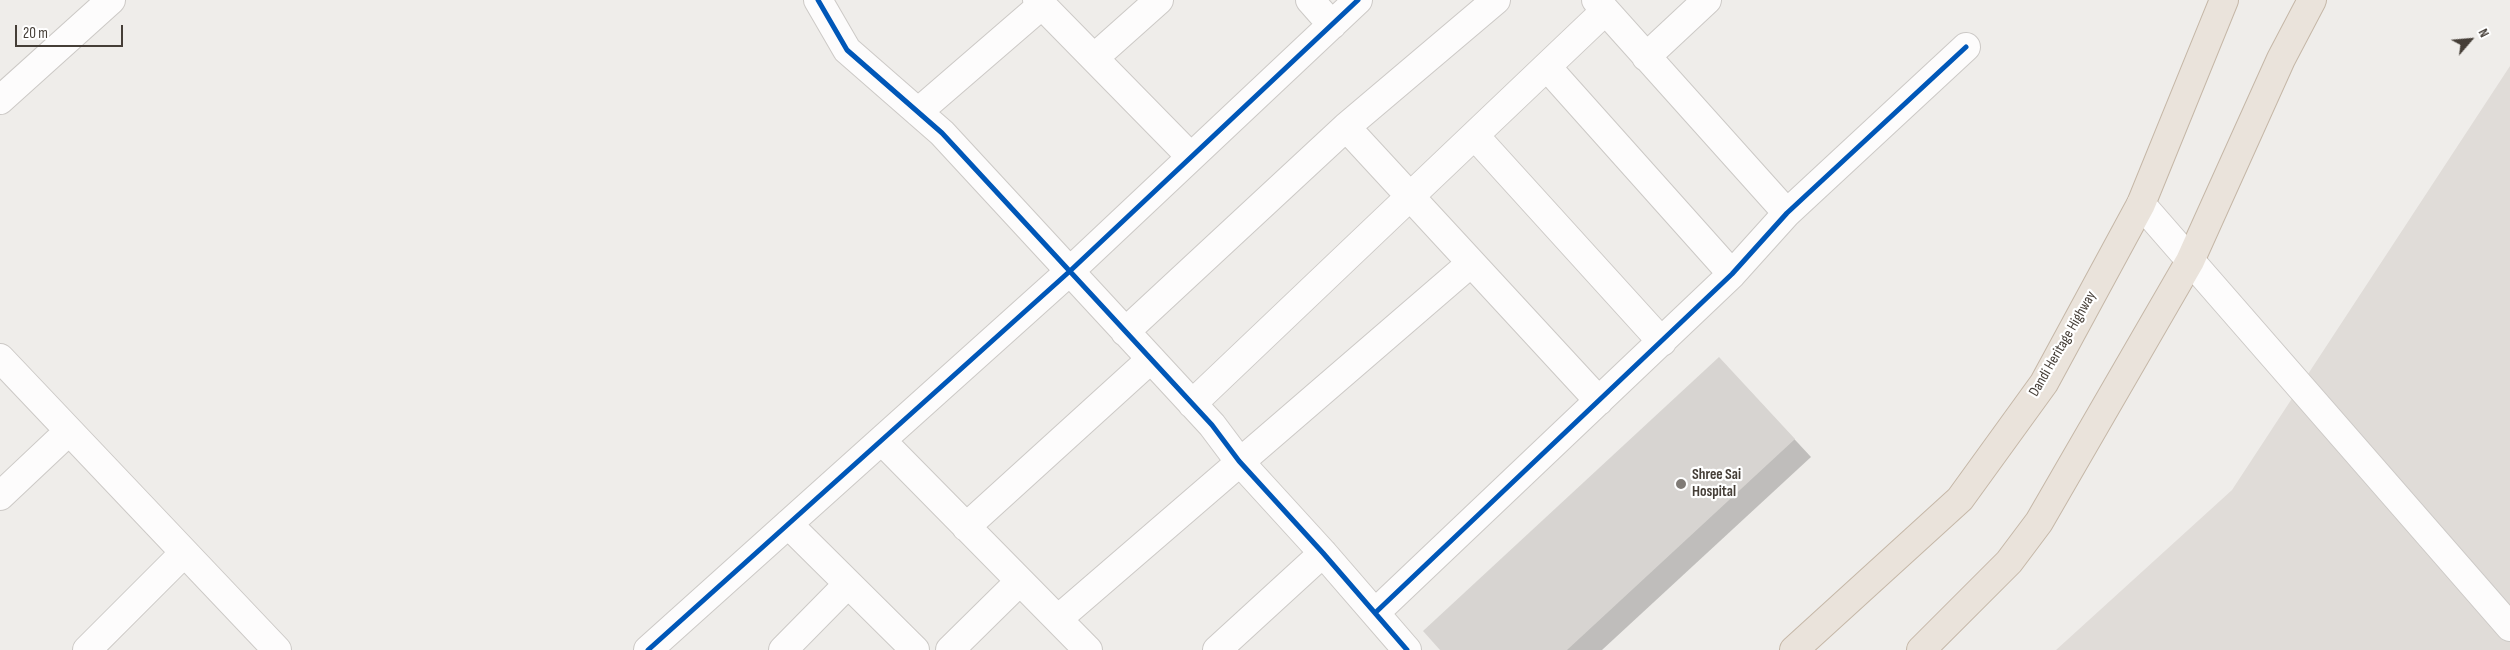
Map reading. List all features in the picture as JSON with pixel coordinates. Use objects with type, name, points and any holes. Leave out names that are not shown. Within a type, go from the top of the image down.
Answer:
[{"type":"highway","name":"Dandi Heritage Highway","points":[[1794,650],[1960,499],[2044,383],[2141,204],[2224,0]]},
{"type":"highway","points":[[1921,650],[2009,562],[2039,522],[2190,260],[2281,59],[2312,0]]},
{"type":"street","points":[[0,100],[111,0]]},
{"type":"street","points":[[818,0],[847,50],[942,133],[1212,425],[1239,462],[1323,552],[1407,650]]},
{"type":"street","points":[[1094,58],[1159,0]]},
{"type":"street","points":[[1310,0],[1332,25]]},
{"type":"street","points":[[648,650],[1070,271],[1358,0]]},
{"type":"street","points":[[1125,332],[1346,127],[1496,0]]},
{"type":"street","points":[[1646,57],[1707,0]]},
{"type":"street","points":[[918,112],[1040,3],[1191,157]]},
{"type":"street","points":[[1192,404],[1546,67],[1601,5],[1787,213]]},
{"type":"street","points":[[1375,613],[1662,342],[1732,274],[1787,213],[1966,47]]},
{"type":"street","points":[[1546,67],[1732,274]]},
{"type":"street","points":[[1346,127],[1599,401]]},
{"type":"street","points":[[1475,136],[1662,342]]},
{"type":"street","points":[[2141,204],[2510,627]]},
{"type":"street","points":[[1058,619],[1471,263]]},
{"type":"street","points":[[0,358],[277,650]]},
{"type":"street","points":[[966,527],[1151,359]]},
{"type":"street","points":[[0,496],[69,430]]},
{"type":"street","points":[[882,441],[1088,650]]},
{"type":"street","points":[[788,524],[915,650]]},
{"type":"street","points":[[87,650],[184,552]]},
{"type":"street","points":[[1217,650],[1323,552]]},
{"type":"street","points":[[950,650],[1020,581]]},
{"type":"street","points":[[783,650],[848,584]]},
{"type":"shaded area","points":[[2510,66],[2510,650],[2056,650],[2232,490]]},
{"type":"building","points":[[1719,357],[1795,439],[1567,650],[1440,650],[1423,631]]},
{"type":"cycle path","points":[[818,0],[847,50],[942,133],[1212,425],[1239,461],[1323,553],[1407,650]]},
{"type":"cycle path","points":[[648,650],[1070,271],[1358,0]]},
{"type":"cycle path","points":[[1375,613],[1732,274],[1787,213],[1966,47]]},
{"type":"place","name":"Shree Sai Hospital","points":[[1681,484]]}]
